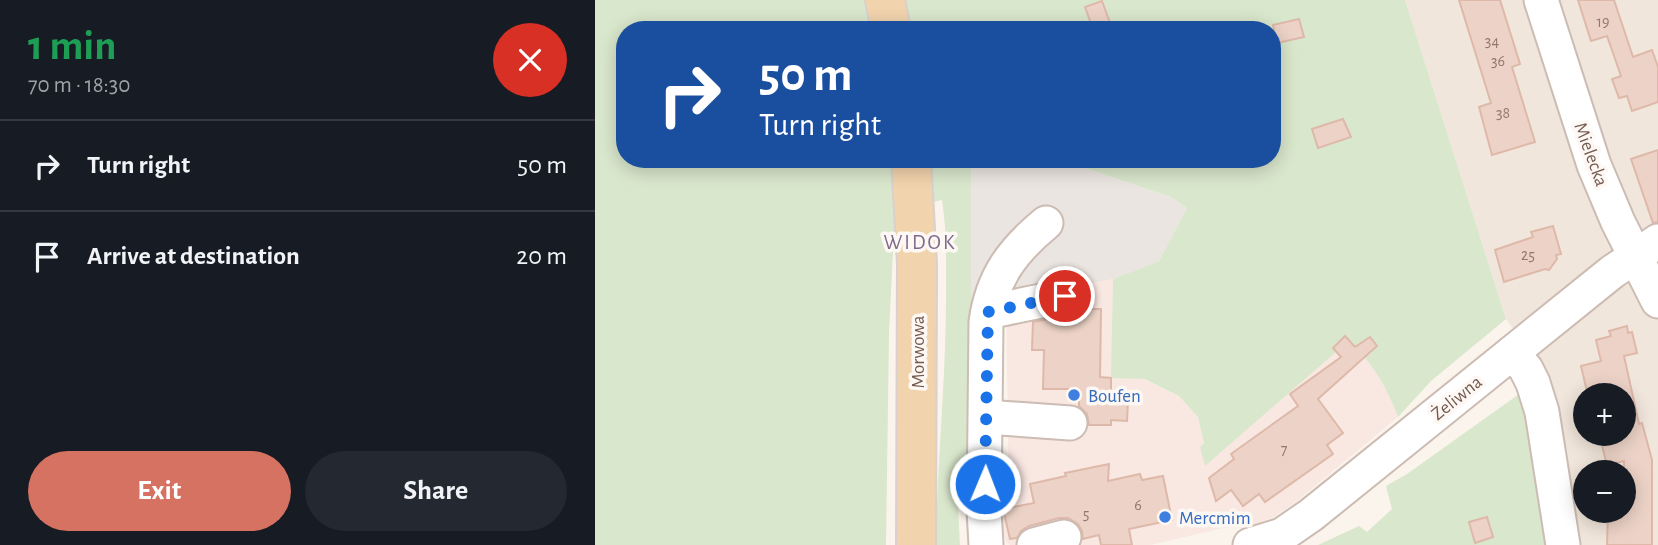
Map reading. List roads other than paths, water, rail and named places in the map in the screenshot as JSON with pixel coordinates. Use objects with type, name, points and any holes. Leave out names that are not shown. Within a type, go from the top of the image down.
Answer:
[{"type":"main road","points":[[885,0],[889,21]]},
{"type":"main road","name":"Morwowa","points":[[912,168],[917,264],[916,545]]},
{"type":"street","name":"Mielecka","points":[[1541,0],[1594,165],[1618,222],[1647,248],[1658,301]]},
{"type":"street","points":[[986,545],[984,510],[988,306],[1005,265],[1031,235],[1046,223]]},
{"type":"street","name":"Żeliwna","points":[[1250,545],[1282,535],[1302,521],[1647,248]]},
{"type":"street","points":[[988,306],[1065,296]]},
{"type":"street","points":[[1512,353],[1526,369],[1542,412],[1563,545]]},
{"type":"street","points":[[986,417],[1070,422]]},
{"type":"place","name":"Boufen","points":[[1074,395]]},
{"type":"place","name":"Mercmim","points":[[1165,517]]},
{"type":"district","name":"WIDOK","points":[[920,242]]}]
